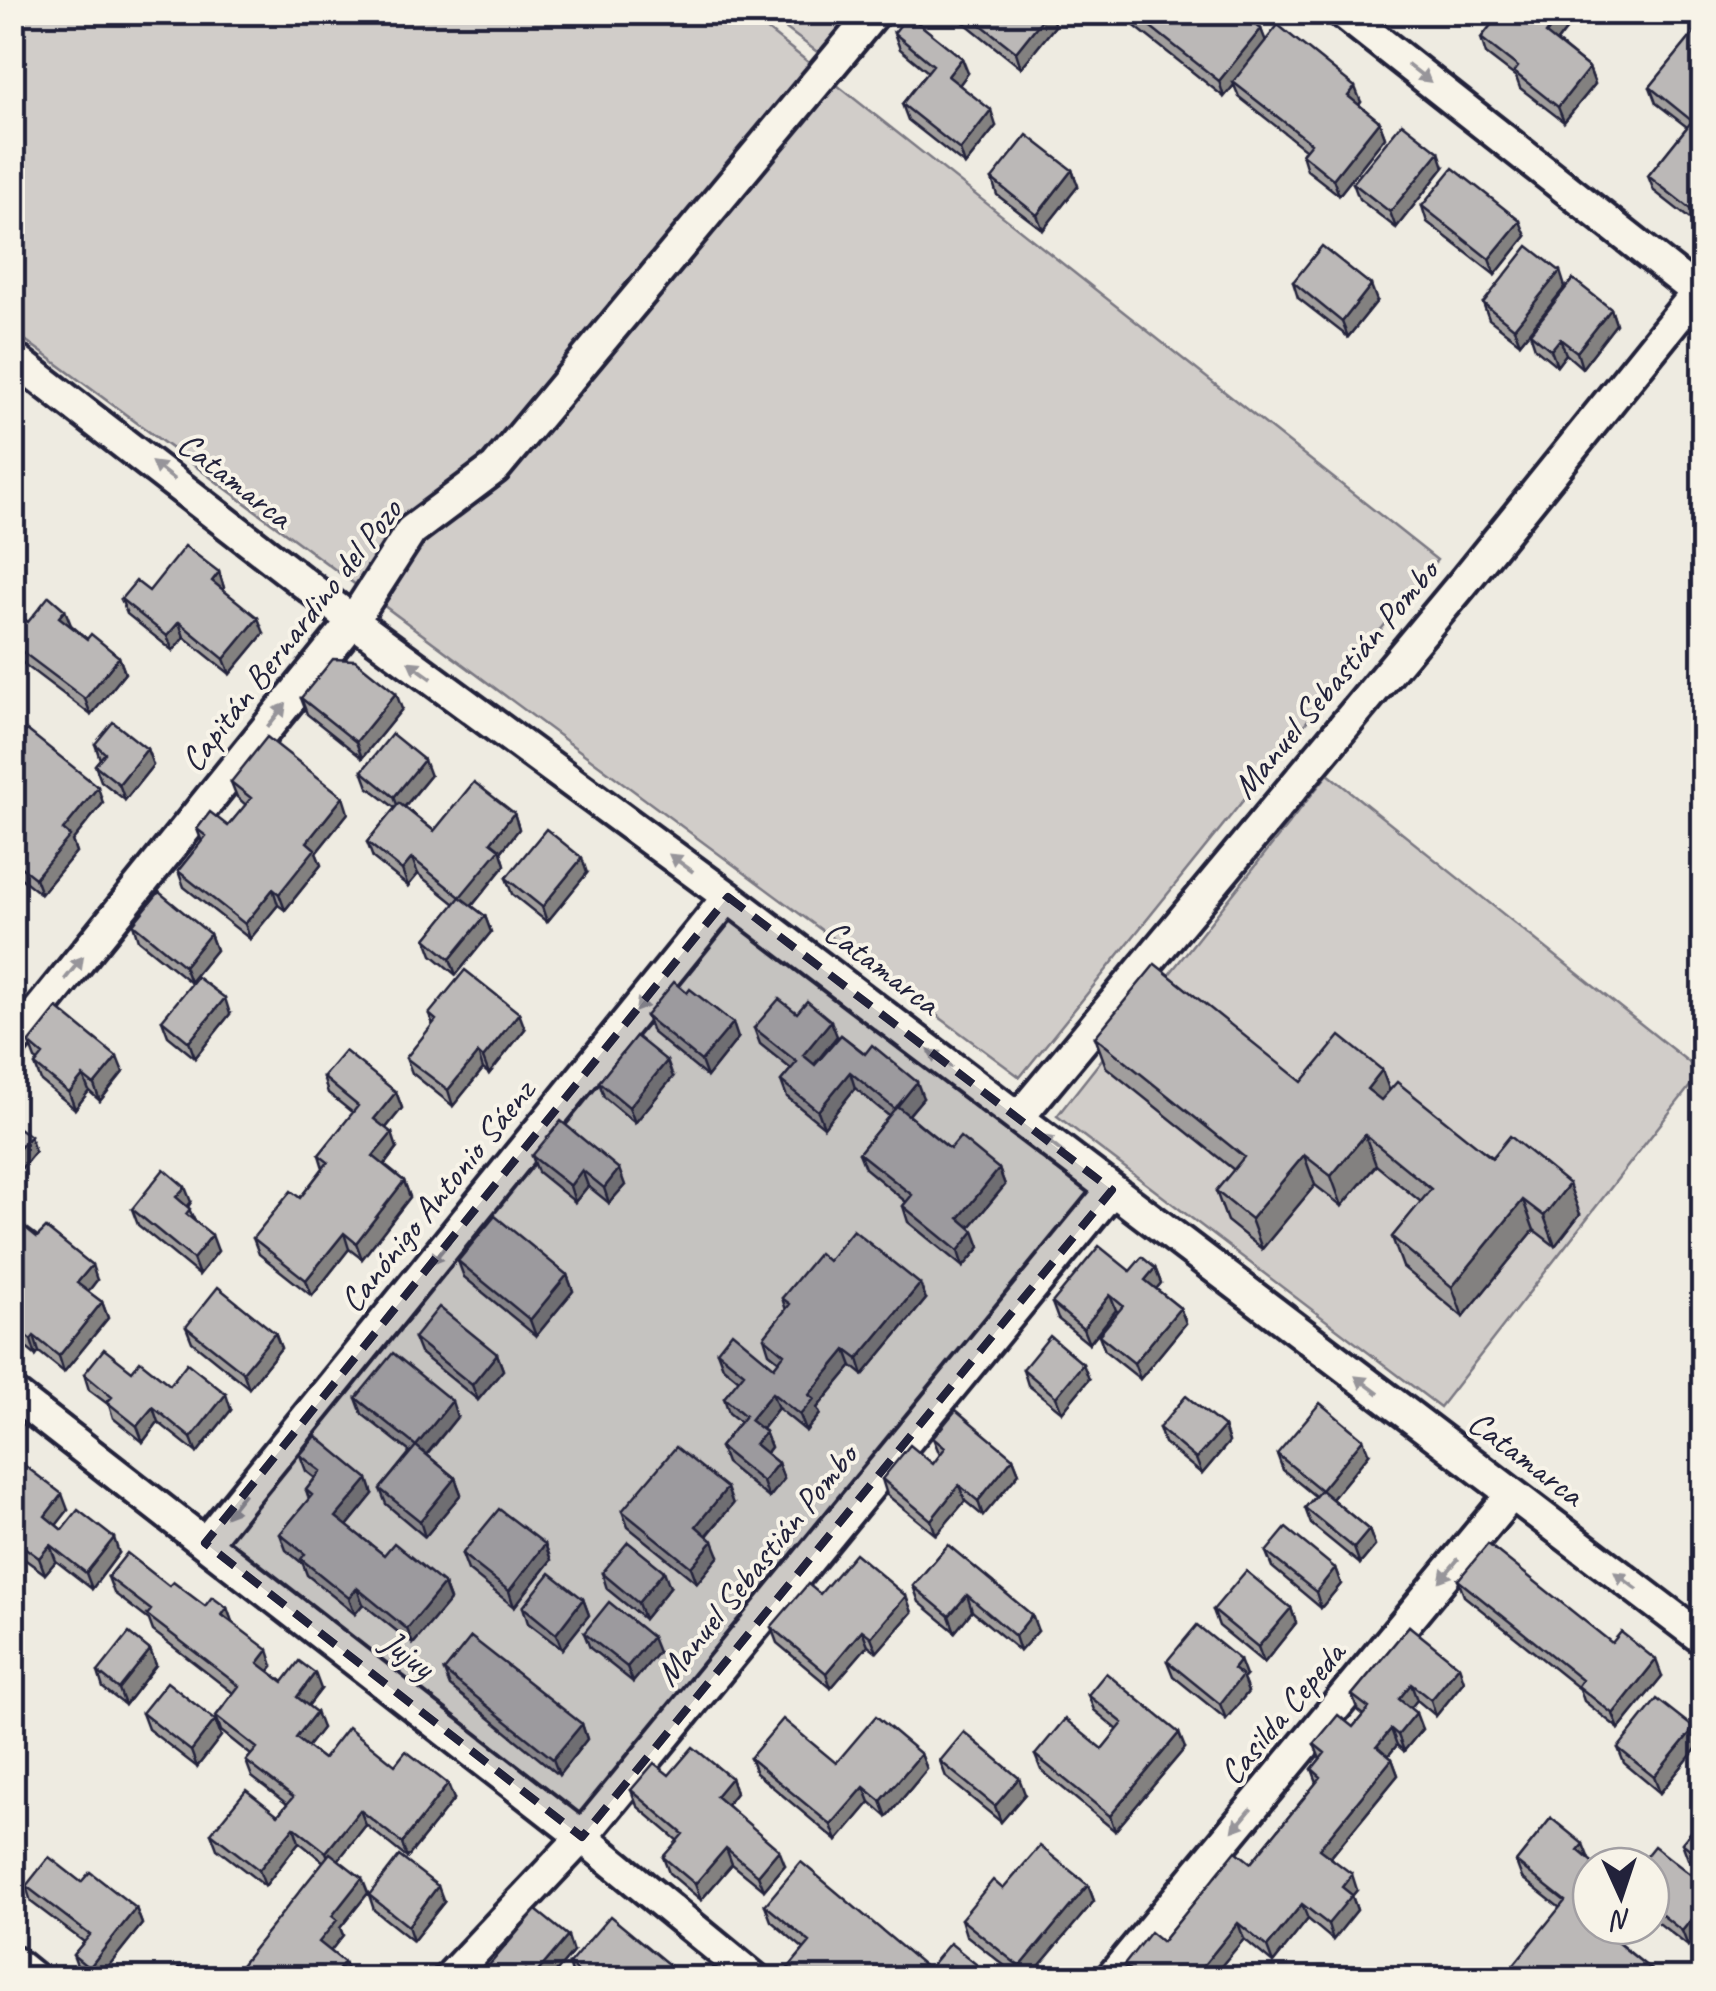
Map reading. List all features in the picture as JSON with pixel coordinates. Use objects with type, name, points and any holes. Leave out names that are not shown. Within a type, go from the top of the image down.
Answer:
[{"type":"street","name":"Capitán Bernardino del Pozo","points":[[12,1044],[353,621],[411,531],[494,468],[875,12]]},
{"type":"street","points":[[1342,12],[1700,288]]},
{"type":"street","name":"Manuel Sebastián Pombo","points":[[1018,1118],[1464,583],[1700,288]]},
{"type":"street","name":"Catamarca","points":[[12,357],[353,621],[728,897],[1704,1640]]},
{"type":"street","name":"Canónigo Antonio Sáenz","points":[[205,1542],[728,897]]},
{"type":"street","name":"Manuel Sebastián Pombo","points":[[449,1978],[582,1837],[1112,1190]]},
{"type":"street","name":"Jujuy","points":[[12,1393],[582,1837],[754,1978]]},
{"type":"street","name":"Casilda Cepeda","points":[[1111,1978],[1511,1494]]},
{"type":"street","points":[[12,1962],[33,1978]]},
{"type":"highlighted area","points":[[728,897],[1112,1190],[582,1837],[205,1543]]},
{"type":"shaded area","points":[[13,13],[746,13],[1437,560],[1020,1077],[13,331]]},
{"type":"shaded area","points":[[765,13],[857,13],[824,57]]},
{"type":"shaded area","points":[[1328,774],[1701,1072],[1440,1407],[1057,1116]]},
{"type":"building","points":[[965,12],[1048,12],[1016,52]]},
{"type":"building","points":[[1132,12],[1248,12],[1245,16],[1261,29],[1219,81]]},
{"type":"building","points":[[1501,12],[1562,12],[1546,34],[1589,68],[1558,107],[1514,72],[1518,67],[1481,38]]},
{"type":"building","points":[[908,15],[962,58],[948,76],[991,110],[960,150],[902,104],[933,65],[894,33]]},
{"type":"building","points":[[1278,25],[1355,87],[1348,96],[1379,121],[1333,179],[1302,154],[1311,143],[1233,82]]},
{"type":"building","points":[[1699,27],[1704,31],[1704,106],[1692,121],[1650,87]]},
{"type":"building","points":[[1692,121],[1704,130],[1704,200],[1694,212],[1648,176]]},
{"type":"building","points":[[1402,123],[1439,152],[1390,212],[1353,183]]},
{"type":"building","points":[[1027,135],[1072,170],[1037,215],[992,179]]},
{"type":"building","points":[[1453,168],[1520,221],[1489,259],[1422,206]]},
{"type":"building","points":[[1322,246],[1371,285],[1342,322],[1293,282]]},
{"type":"building","points":[[1528,246],[1560,271],[1514,328],[1483,303]]},
{"type":"building","points":[[1573,279],[1611,309],[1577,352],[1560,339],[1551,350],[1530,333]]},
{"type":"building","points":[[185,546],[219,572],[212,581],[258,618],[224,659],[179,622],[167,636],[121,599],[136,581],[149,591]]},
{"type":"building","points":[[49,596],[65,610],[59,617],[87,639],[91,634],[119,657],[85,699],[12,644],[12,610],[28,622]]},
{"type":"building","points":[[333,659],[355,660],[396,693],[356,742],[301,698]]},
{"type":"building","points":[[113,722],[147,749],[119,784],[95,765],[105,753],[95,744]]},
{"type":"building","points":[[27,730],[98,787],[63,830],[70,836],[35,878],[12,860],[12,748]]},
{"type":"building","points":[[392,734],[424,760],[394,797],[362,771]]},
{"type":"building","points":[[267,737],[343,797],[307,842],[315,849],[279,894],[273,889],[245,924],[178,871],[206,836],[197,829],[210,812],[228,826],[251,798],[231,782]]},
{"type":"building","points":[[474,782],[514,813],[491,842],[500,849],[460,897],[412,858],[402,870],[367,842],[399,803],[434,831]]},
{"type":"building","points":[[546,829],[582,858],[542,907],[506,878]]},
{"type":"building","points":[[159,892],[210,934],[184,966],[133,924]]},
{"type":"building","points":[[460,897],[485,916],[450,959],[426,939]]},
{"type":"building","points":[[1155,964],[1302,1082],[1340,1036],[1382,1070],[1367,1089],[1381,1100],[1397,1082],[1492,1158],[1510,1136],[1569,1184],[1544,1216],[1523,1200],[1452,1287],[1392,1237],[1431,1189],[1365,1135],[1331,1176],[1304,1155],[1251,1219],[1216,1191],[1244,1157],[1095,1037]]},
{"type":"building","points":[[465,970],[519,1013],[483,1058],[478,1053],[448,1090],[406,1058],[436,1020],[429,1014]]},
{"type":"building","points":[[197,977],[225,998],[189,1042],[162,1020]]},
{"type":"building","points":[[674,982],[687,993],[690,989],[733,1023],[701,1061],[646,1016]]},
{"type":"building","points":[[779,999],[797,1013],[807,1001],[831,1021],[803,1055],[815,1065],[841,1035],[865,1054],[872,1045],[917,1082],[895,1109],[850,1072],[818,1111],[781,1081],[797,1062],[754,1028]]},
{"type":"building","points":[[57,1008],[117,1057],[94,1085],[83,1076],[69,1093],[35,1065],[43,1055],[29,1043]]},
{"type":"building","points":[[636,1036],[667,1061],[629,1107],[599,1082]]},
{"type":"building","points":[[345,1051],[396,1092],[374,1119],[392,1133],[373,1156],[404,1181],[356,1243],[344,1233],[306,1280],[253,1238],[291,1191],[300,1198],[328,1162],[319,1155],[358,1106],[323,1077]]},
{"type":"building","points":[[897,1106],[950,1149],[960,1137],[999,1169],[959,1218],[974,1231],[958,1251],[903,1206],[912,1195],[859,1153]]},
{"type":"building","points":[[561,1121],[619,1169],[604,1188],[582,1170],[570,1186],[532,1156]]},
{"type":"building","points":[[12,1123],[30,1136],[12,1157]]},
{"type":"building","points":[[164,1169],[185,1187],[176,1197],[190,1209],[186,1214],[212,1235],[193,1259],[132,1209]]},
{"type":"building","points":[[495,1216],[567,1275],[530,1320],[458,1261]]},
{"type":"building","points":[[12,1217],[37,1237],[46,1228],[92,1265],[77,1283],[102,1302],[59,1356],[12,1325]]},
{"type":"building","points":[[853,1230],[920,1284],[858,1359],[846,1350],[809,1395],[814,1399],[800,1415],[772,1393],[750,1420],[765,1432],[755,1444],[778,1463],[763,1482],[720,1447],[745,1416],[724,1398],[744,1373],[717,1351],[732,1332],[774,1367],[784,1354],[764,1337],[790,1304],[782,1298],[819,1253],[828,1261]]},
{"type":"building","points":[[1099,1246],[1130,1271],[1142,1257],[1155,1268],[1145,1280],[1180,1308],[1134,1363],[1099,1335],[1123,1306],[1110,1295],[1083,1329],[1052,1303]]},
{"type":"building","points":[[218,1287],[275,1333],[243,1372],[186,1327]]},
{"type":"building","points":[[439,1307],[497,1354],[472,1385],[414,1338]]},
{"type":"building","points":[[1050,1336],[1083,1364],[1056,1397],[1023,1369]]},
{"type":"building","points":[[104,1349],[132,1371],[140,1361],[170,1385],[187,1363],[226,1394],[191,1438],[153,1407],[137,1426],[107,1402],[112,1397],[84,1374]]},
{"type":"building","points":[[393,1353],[452,1401],[416,1446],[356,1398]]},
{"type":"building","points":[[1186,1396],[1224,1427],[1196,1459],[1159,1428]]},
{"type":"building","points":[[1320,1403],[1363,1439],[1321,1490],[1277,1454]]},
{"type":"building","points":[[956,1410],[1013,1458],[978,1501],[959,1485],[931,1520],[882,1479],[910,1445],[933,1464],[945,1448],[933,1438]]},
{"type":"building","points":[[316,1436],[368,1479],[336,1517],[384,1555],[394,1543],[444,1584],[407,1629],[357,1588],[349,1598],[301,1559],[305,1554],[280,1534],[312,1495],[306,1490],[321,1471],[300,1455]]},
{"type":"building","points":[[416,1446],[455,1478],[420,1521],[380,1489]]},
{"type":"building","points":[[676,1447],[727,1488],[696,1526],[713,1541],[691,1567],[622,1511]]},
{"type":"building","points":[[12,1456],[62,1494],[45,1516],[62,1530],[78,1510],[114,1538],[86,1573],[50,1545],[39,1558],[12,1538]]},
{"type":"building","points":[[1321,1490],[1369,1530],[1354,1548],[1305,1508]]},
{"type":"building","points":[[499,1509],[545,1544],[509,1591],[462,1554]]},
{"type":"building","points":[[1286,1528],[1335,1568],[1316,1592],[1266,1552]]},
{"type":"building","points":[[628,1542],[664,1571],[638,1603],[602,1573]]},
{"type":"building","points":[[1488,1544],[1612,1643],[1621,1632],[1656,1660],[1613,1714],[1578,1686],[1582,1680],[1458,1580]]},
{"type":"building","points":[[948,1545],[1032,1615],[1015,1636],[967,1595],[949,1616],[913,1586]]},
{"type":"building","points":[[127,1553],[169,1586],[173,1582],[205,1606],[212,1597],[227,1608],[222,1615],[268,1650],[258,1663],[283,1682],[299,1661],[315,1673],[297,1697],[316,1712],[296,1738],[323,1759],[348,1727],[395,1765],[406,1751],[448,1784],[402,1843],[360,1810],[326,1852],[294,1827],[259,1870],[211,1833],[246,1790],[278,1815],[293,1797],[246,1761],[257,1748],[216,1716],[239,1686],[147,1615],[151,1610],[108,1577]]},
{"type":"building","points":[[855,1553],[906,1596],[871,1637],[862,1630],[826,1673],[771,1627],[808,1584],[820,1594]]},
{"type":"building","points":[[1246,1571],[1291,1608],[1258,1647],[1213,1610]]},
{"type":"building","points":[[550,1573],[583,1599],[556,1634],[523,1607]]},
{"type":"building","points":[[609,1602],[652,1637],[627,1667],[584,1633]]},
{"type":"building","points":[[1197,1625],[1240,1660],[1233,1669],[1242,1676],[1220,1704],[1167,1661]]},
{"type":"building","points":[[1409,1626],[1459,1666],[1431,1700],[1411,1684],[1399,1699],[1416,1713],[1398,1735],[1391,1729],[1377,1746],[1392,1759],[1319,1849],[1352,1874],[1342,1887],[1352,1895],[1328,1924],[1302,1904],[1267,1947],[1238,1923],[1199,1971],[1208,1978],[1132,1978],[1135,1975],[1124,1965],[1150,1932],[1162,1942],[1236,1851],[1251,1863],[1321,1777],[1312,1769],[1325,1753],[1314,1744],[1338,1715],[1353,1727],[1369,1708],[1352,1695]]},
{"type":"building","points":[[129,1633],[150,1650],[119,1689],[98,1672]]},
{"type":"building","points":[[471,1637],[582,1724],[553,1759],[444,1671]]},
{"type":"building","points":[[1106,1673],[1179,1733],[1110,1816],[1035,1755],[1065,1719],[1102,1749],[1123,1723],[1088,1695]]},
{"type":"building","points":[[167,1682],[215,1720],[191,1751],[142,1713]]},
{"type":"building","points":[[1657,1699],[1694,1728],[1654,1777],[1618,1748]]},
{"type":"building","points":[[876,1716],[921,1754],[881,1801],[864,1787],[831,1825],[750,1758],[783,1719],[836,1763]]},
{"type":"building","points":[[964,1732],[1019,1778],[995,1806],[940,1761]]},
{"type":"building","points":[[693,1747],[731,1778],[716,1796],[779,1850],[758,1875],[726,1848],[695,1884],[663,1857],[683,1834],[631,1790],[654,1763],[669,1775]]},
{"type":"building","points":[[1704,1816],[1704,1860],[1682,1843]]},
{"type":"building","points":[[1551,1818],[1583,1844],[1571,1846],[1571,1946],[1622,1946],[1655,1973],[1650,1978],[1574,1978],[1562,1969],[1554,1978],[1503,1978],[1565,1901],[1516,1862]]},
{"type":"building","points":[[1040,1846],[1088,1885],[1020,1967],[961,1919],[993,1880],[1003,1889]]},
{"type":"building","points":[[330,1853],[362,1878],[332,1916],[337,1920],[319,1942],[344,1962],[334,1976],[337,1978],[231,1978]]},
{"type":"building","points":[[399,1856],[438,1886],[408,1926],[369,1895]]},
{"type":"building","points":[[49,1857],[81,1882],[90,1872],[136,1908],[89,1968],[73,1955],[90,1935],[26,1886]]},
{"type":"building","points":[[1671,1859],[1704,1885],[1704,1904],[1682,1931],[1671,1922]]},
{"type":"building","points":[[801,1862],[928,1969],[950,1943],[993,1978],[796,1978],[786,1971],[810,1942],[765,1905]]},
{"type":"building","points":[[536,1910],[568,1936],[534,1976],[526,1970],[518,1978],[497,1978],[486,1969]]},
{"type":"building","points":[[610,1916],[685,1978],[586,1978],[569,1964]]},
{"type":"building","points":[[180,1967],[194,1978],[170,1978]]}]
